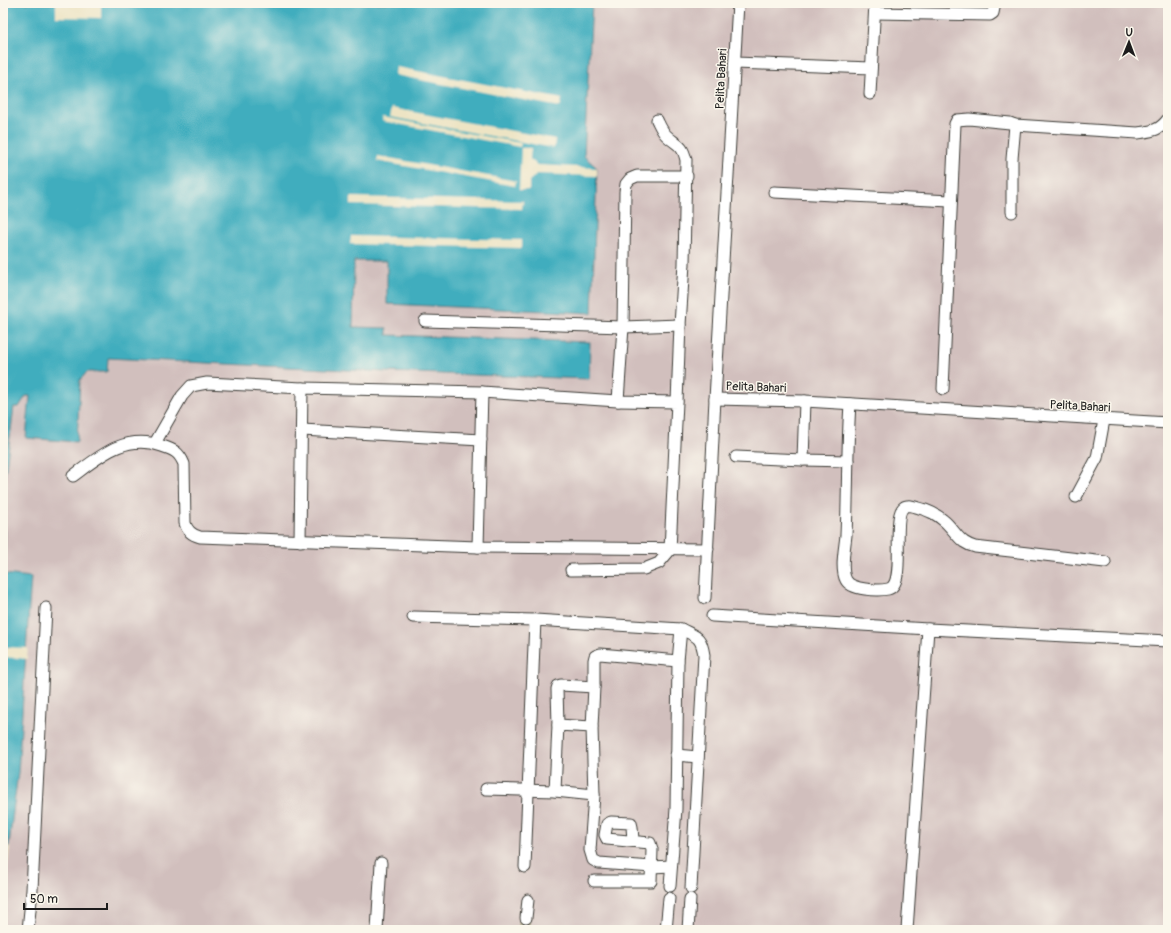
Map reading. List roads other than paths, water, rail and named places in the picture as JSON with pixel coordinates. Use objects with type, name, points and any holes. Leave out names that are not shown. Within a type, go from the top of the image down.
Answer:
[{"type":"lane","name":"Pelita Bahari","points":[[738,3],[715,399],[805,401],[1168,423]]},
{"type":"lane","points":[[870,94],[875,8],[990,15],[995,9],[995,3]]},
{"type":"lane","points":[[735,63],[871,68]]},
{"type":"lane","points":[[943,389],[950,201],[955,124],[957,120],[968,119],[1010,123],[1015,125],[1138,133],[1153,131],[1162,126],[1168,119]]},
{"type":"lane","points":[[571,570],[644,569],[658,563],[670,550],[687,176],[684,151],[681,146],[666,135],[657,120]]},
{"type":"lane","points":[[1012,212],[1012,159],[1015,125]]},
{"type":"lane","points":[[618,401],[622,327],[624,211],[626,184],[630,179],[637,176],[687,176]]},
{"type":"lane","points":[[774,192],[950,201]]},
{"type":"lane","points":[[425,321],[622,327],[680,325]]},
{"type":"lane","points":[[155,443],[182,396],[191,386],[208,383],[302,388],[482,392],[618,401],[677,402]]},
{"type":"lane","points":[[300,541],[302,388]]},
{"type":"lane","points":[[478,547],[482,392]]},
{"type":"lane","points":[[705,598],[715,399]]},
{"type":"lane","points":[[803,460],[805,401]]},
{"type":"lane","points":[[850,404],[846,535],[843,563],[845,579],[850,585],[873,590],[890,589],[894,586],[898,567],[899,515],[903,507],[907,506],[928,510],[943,520],[964,542],[975,547],[1105,562]]},
{"type":"lane","points":[[1076,497],[1097,458],[1104,420]]},
{"type":"lane","points":[[302,430],[481,440]]},
{"type":"lane","points":[[73,476],[104,453],[118,446],[135,442],[155,443],[173,450],[181,456],[184,464],[186,528],[194,536],[200,537],[478,547],[670,550],[708,549]]},
{"type":"lane","points":[[736,457],[848,462]]},
{"type":"lane","points":[[28,930],[32,890],[46,608]]},
{"type":"lane","points":[[712,616],[1168,642]]},
{"type":"lane","points":[[413,617],[535,620],[680,629],[698,638],[702,643],[704,655],[688,930]]},
{"type":"lane","points":[[525,867],[535,620]]},
{"type":"lane","points":[[908,930],[928,628]]},
{"type":"lane","points":[[666,930],[676,809],[678,661],[680,629]]},
{"type":"lane","points":[[671,866],[652,867],[599,862],[593,860],[590,850],[594,795],[592,727],[594,660],[595,656],[600,654],[678,661]]},
{"type":"lane","points":[[555,791],[558,686],[594,687]]},
{"type":"lane","points":[[558,725],[592,727]]},
{"type":"lane","points":[[676,756],[698,757]]},
{"type":"lane","points":[[486,789],[555,791],[594,795]]},
{"type":"lane","points":[[594,881],[651,881],[652,849],[650,842],[633,840]]},
{"type":"lane","points":[[378,930],[381,863]]},
{"type":"lane","points":[[526,918],[528,900]]},
{"type":"water","points":[[3,3],[592,3],[584,156],[597,168],[592,313],[387,304],[387,261],[354,261],[353,327],[387,328],[387,335],[590,342],[589,379],[386,372],[108,358],[107,372],[87,372],[80,380],[77,442],[26,438],[30,396],[26,396],[19,407],[14,407],[3,490]]},
{"type":"water","points":[[3,529],[5,534],[4,574],[31,577],[18,773],[3,891]]},
{"type":"tunnel","points":[[525,930],[526,918]]}]
